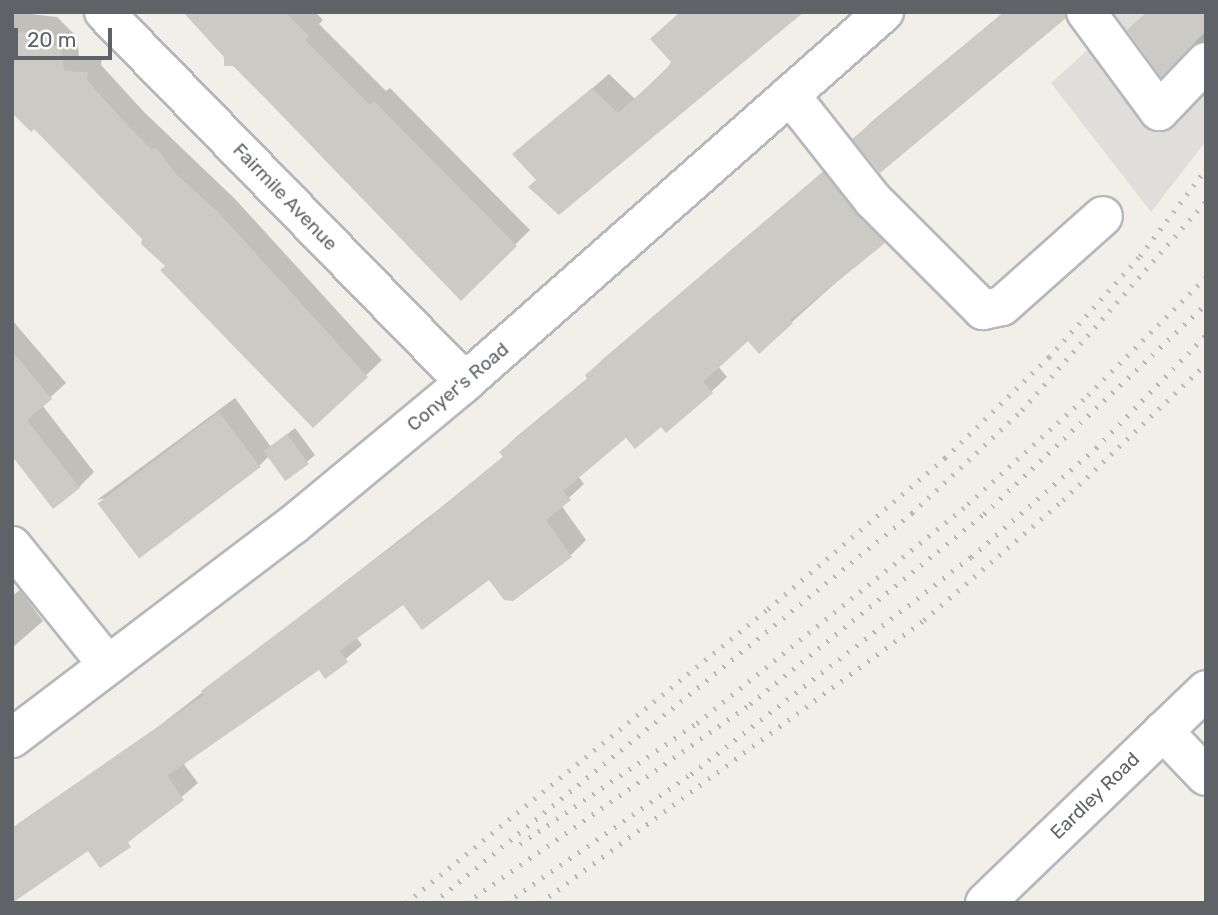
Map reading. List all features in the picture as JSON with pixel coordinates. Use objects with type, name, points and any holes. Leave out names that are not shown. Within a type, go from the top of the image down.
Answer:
[{"type":"street","name":"Fairmile Avenue","points":[[104,12],[465,383]]},
{"type":"street","name":"Conyer's Road","points":[[12,738],[293,525],[465,383],[884,12]]},
{"type":"street","points":[[1086,12],[1159,111],[1206,62]]},
{"type":"street","points":[[790,95],[873,200],[983,310],[1002,306],[1103,216]]},
{"type":"street","points":[[12,546],[108,665]]},
{"type":"street","name":"Eardley Road","points":[[985,903],[1206,690]]},
{"type":"street","points":[[1163,731],[1206,776]]},
{"type":"shaded area","points":[[1061,12],[1206,12],[1206,141],[1151,212],[1051,83],[1090,48]]},
{"type":"building","points":[[183,12],[285,12],[309,36],[305,40],[370,105],[374,101],[517,246],[461,301],[233,66],[224,66],[224,57]]},
{"type":"building","points":[[680,12],[804,12],[559,215],[528,187],[536,180],[512,154],[592,88],[618,113],[665,71],[671,62],[650,39]]},
{"type":"building","points":[[1004,12],[1065,12],[1066,18],[880,173],[852,139]]},
{"type":"building","points":[[1147,12],[1206,12],[1206,31],[1161,77],[1127,30]]},
{"type":"building","points":[[42,31],[62,53],[64,71],[88,72],[87,80],[129,127],[151,149],[156,148],[177,175],[220,214],[368,377],[313,428],[160,270],[165,266],[141,244],[142,239],[34,129],[31,132],[12,113],[12,33]]},
{"type":"building","points":[[823,172],[885,243],[790,320],[793,323],[759,354],[748,341],[703,382],[713,393],[666,433],[661,427],[635,449],[626,438],[563,491],[571,500],[546,520],[572,557],[513,601],[504,600],[489,580],[422,630],[403,605],[340,651],[348,662],[325,679],[319,670],[167,776],[184,800],[128,842],[131,847],[100,868],[88,851],[12,903],[12,828],[204,695],[201,691],[422,524],[503,457],[499,452],[587,379],[585,375]]},
{"type":"building","points":[[12,351],[52,399],[27,420],[80,488],[53,509],[12,456]]},
{"type":"building","points":[[219,412],[261,467],[139,559],[98,503]]},
{"type":"building","points":[[287,434],[309,464],[285,481],[264,451]]},
{"type":"railway","points":[[406,903],[768,609],[945,458],[1049,357],[1140,256],[1206,169]]},
{"type":"railway","points":[[433,903],[912,513],[1022,410],[1206,201]]},
{"type":"railway","points":[[520,844],[697,723],[968,504],[1088,395],[1206,277]]},
{"type":"railway","points":[[466,903],[750,704],[984,514],[1206,304]]},
{"type":"railway","points":[[506,903],[691,774],[971,557],[1096,448],[1206,335]]},
{"type":"railway","points":[[540,903],[924,620],[1063,500],[1206,364]]}]
